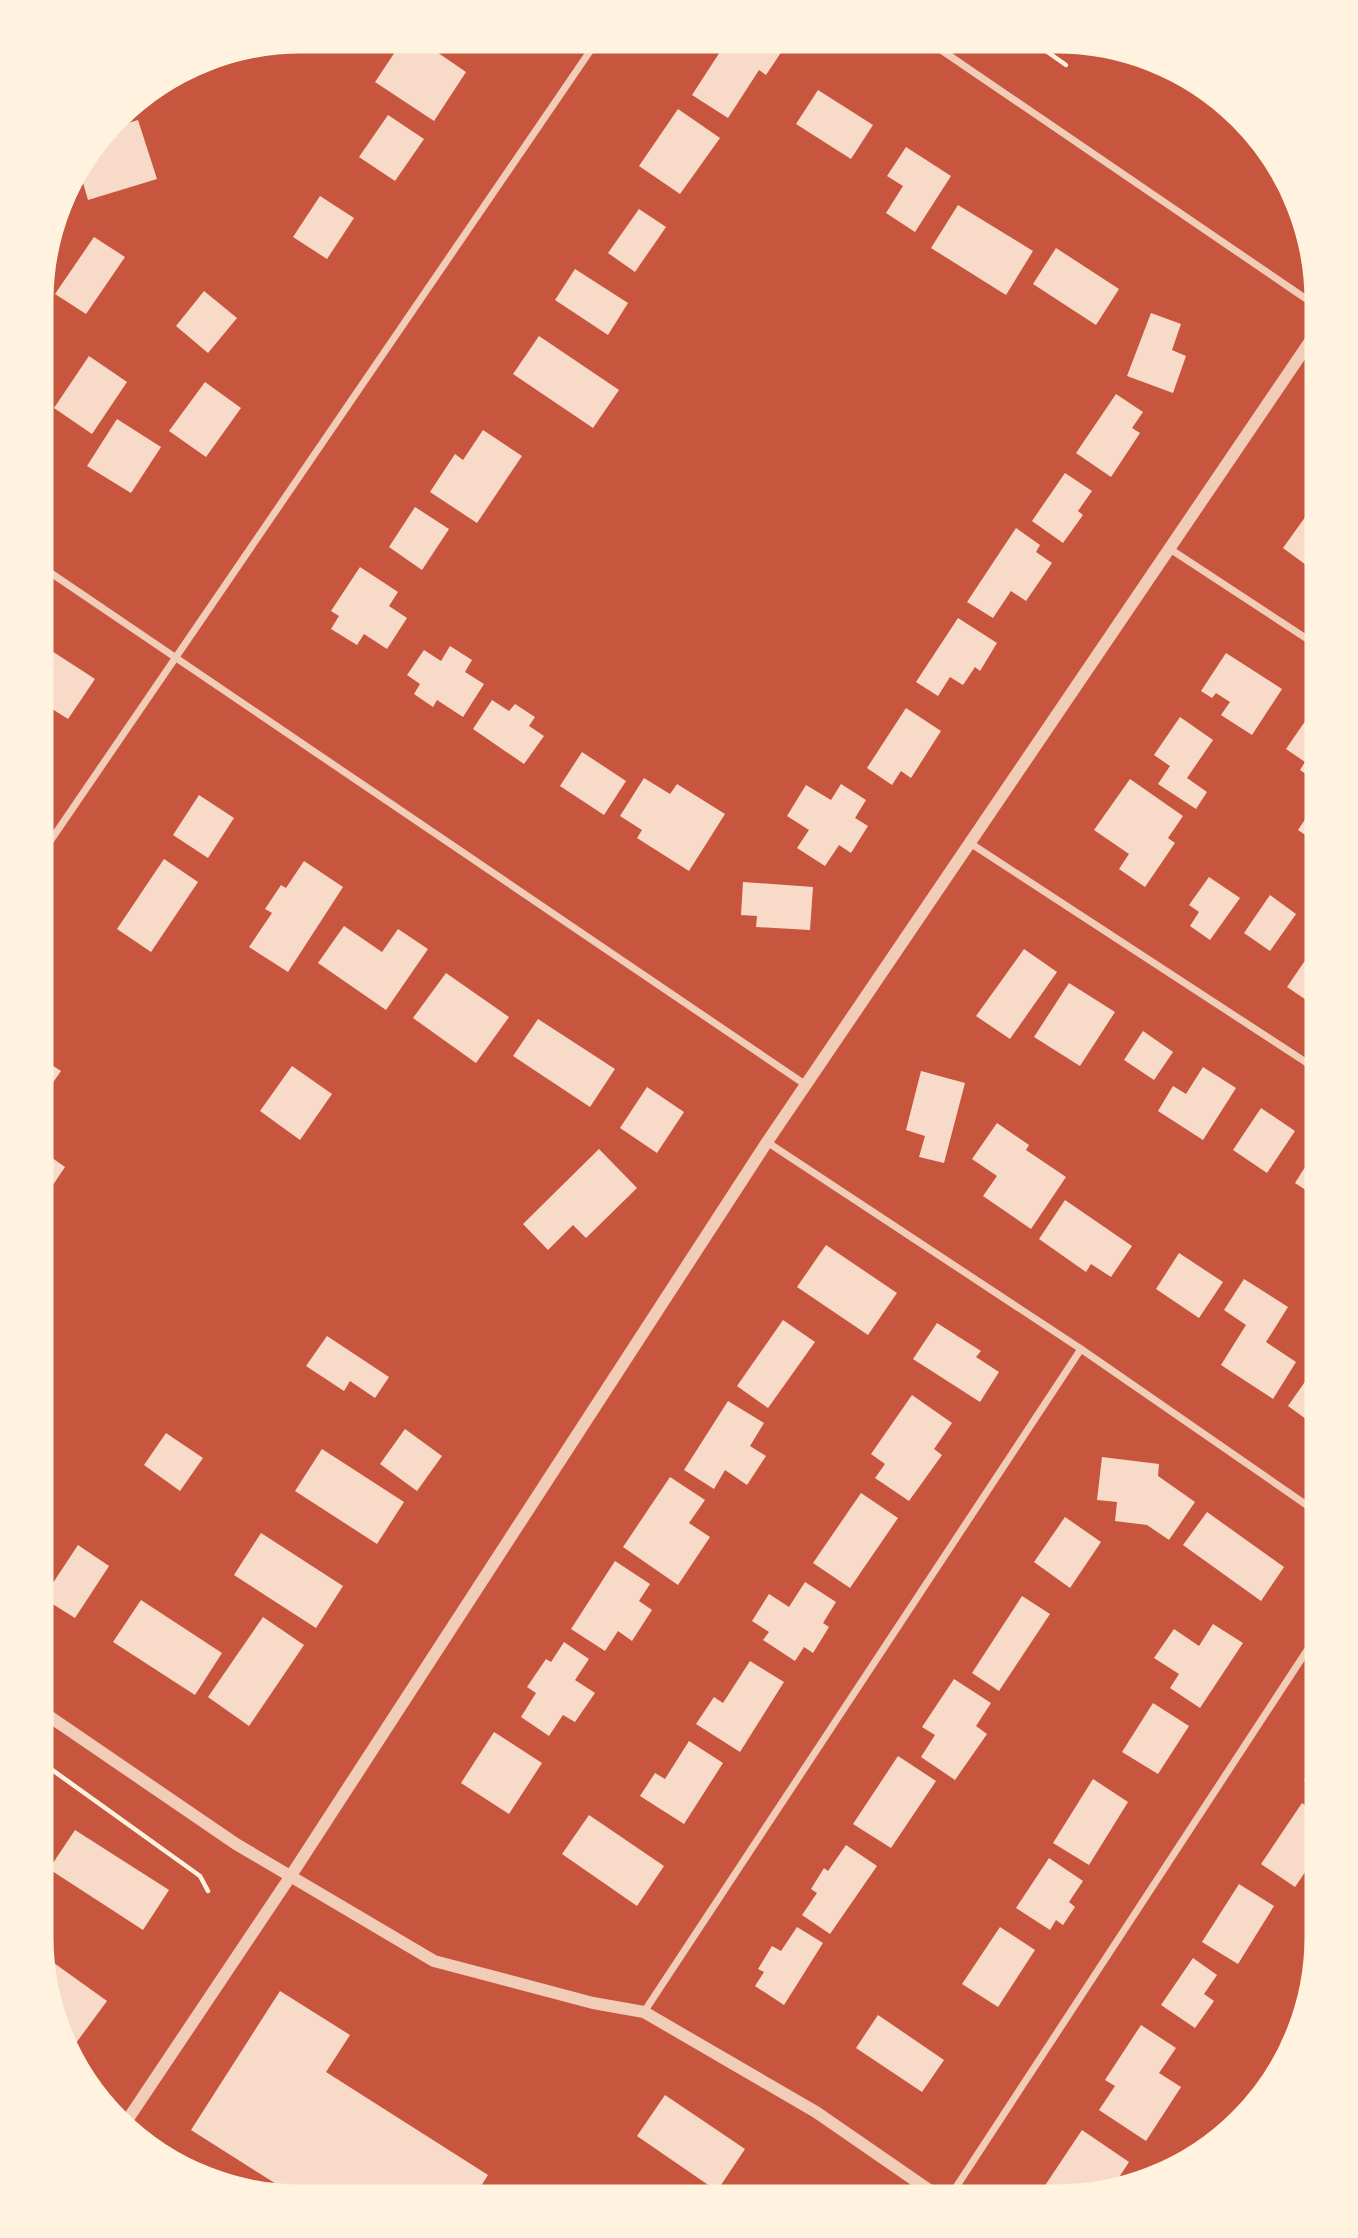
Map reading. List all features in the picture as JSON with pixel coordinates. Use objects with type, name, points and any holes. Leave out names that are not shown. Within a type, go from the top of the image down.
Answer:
[{"type":"street","points":[[49,843],[591,49]]},
{"type":"street","points":[[941,49],[1309,301]]},
{"type":"street","points":[[128,2119],[290,1878],[767,1142],[1309,343]]},
{"type":"street","points":[[1170,549],[1309,641]]},
{"type":"street","points":[[49,572],[806,1085]]},
{"type":"street","points":[[970,843],[1309,1064]]},
{"type":"street","points":[[767,1142],[1081,1349],[1309,1507]]},
{"type":"street","points":[[645,2012],[1081,1349]]},
{"type":"street","points":[[954,2189],[1309,1647]]},
{"type":"street","points":[[49,1716],[290,1878],[434,1961],[593,2003],[645,2012],[816,2112],[928,2189]]},
{"type":"path","points":[[1043,49],[1066,65]]},
{"type":"path","points":[[49,1768],[200,1876],[208,1891]]},
{"type":"building","points":[[397,49],[432,49],[466,72],[434,121],[375,82]]},
{"type":"building","points":[[722,49],[782,51],[766,75],[759,70],[728,118],[692,95]]},
{"type":"building","points":[[818,90],[873,125],[851,159],[796,124]]},
{"type":"building","points":[[678,109],[720,138],[680,194],[639,166]]},
{"type":"building","points":[[388,115],[424,139],[395,181],[359,157]]},
{"type":"building","points":[[138,120],[157,179],[88,200],[82,178],[91,161],[121,125]]},
{"type":"building","points":[[906,147],[951,176],[915,232],[886,213],[903,186],[887,176]]},
{"type":"building","points":[[320,196],[354,218],[327,259],[293,237]]},
{"type":"building","points":[[958,205],[1033,251],[1006,295],[931,248]]},
{"type":"building","points":[[639,209],[666,227],[635,272],[608,253]]},
{"type":"building","points":[[94,237],[125,257],[86,314],[55,294]]},
{"type":"building","points":[[1056,248],[1119,289],[1096,325],[1033,284]]},
{"type":"building","points":[[575,269],[628,303],[608,335],[555,300]]},
{"type":"building","points":[[204,291],[237,318],[208,353],[176,326]]},
{"type":"building","points":[[1151,313],[1181,324],[1172,350],[1186,356],[1173,393],[1127,376]]},
{"type":"building","points":[[539,336],[619,390],[593,428],[513,374]]},
{"type":"building","points":[[89,356],[127,382],[92,434],[54,408]]},
{"type":"building","points":[[205,382],[241,408],[206,457],[169,431]]},
{"type":"building","points":[[1116,394],[1143,412],[1132,428],[1140,433],[1111,477],[1076,453]]},
{"type":"building","points":[[117,419],[161,447],[131,493],[87,466]]},
{"type":"building","points":[[483,430],[522,456],[477,523],[430,492],[455,454],[463,460]]},
{"type":"building","points":[[1065,473],[1092,491],[1078,511],[1083,515],[1063,543],[1032,521]]},
{"type":"building","points":[[415,507],[449,529],[422,570],[389,547]]},
{"type":"building","points":[[1309,512],[1309,567],[1283,548]]},
{"type":"building","points":[[1016,528],[1040,545],[1036,552],[1052,563],[1026,601],[1011,591],[993,618],[967,602]]},
{"type":"building","points":[[360,567],[398,592],[389,606],[407,618],[387,649],[364,634],[357,645],[331,629],[339,616],[331,611]]},
{"type":"building","points":[[958,618],[997,643],[980,671],[975,667],[963,685],[950,677],[938,696],[916,682]]},
{"type":"building","points":[[450,646],[472,660],[465,672],[484,684],[463,717],[437,700],[433,707],[414,694],[420,684],[407,675],[424,650],[441,661]]},
{"type":"building","points":[[49,649],[95,679],[68,719],[49,707]]},
{"type":"building","points":[[1226,653],[1282,689],[1252,735],[1221,715],[1230,702],[1216,693],[1212,698],[1201,691]]},
{"type":"building","points":[[492,700],[509,711],[515,704],[535,717],[529,726],[544,736],[524,764],[473,729]]},
{"type":"building","points":[[906,708],[941,731],[911,778],[901,771],[892,785],[867,768]]},
{"type":"building","points":[[1180,717],[1213,740],[1187,778],[1207,792],[1196,809],[1158,784],[1170,766],[1154,755]]},
{"type":"building","points":[[1309,718],[1309,776],[1300,770],[1305,762],[1286,749]]},
{"type":"building","points":[[582,752],[626,781],[604,815],[560,786]]},
{"type":"building","points":[[644,778],[670,794],[677,784],[725,814],[689,871],[637,838],[642,830],[620,816]]},
{"type":"building","points":[[1130,779],[1183,816],[1168,838],[1175,843],[1145,887],[1119,869],[1129,854],[1094,830]]},
{"type":"building","points":[[841,784],[866,800],[855,818],[868,826],[851,853],[839,845],[825,866],[797,848],[809,830],[787,816],[806,785],[831,800]]},
{"type":"building","points":[[199,795],[234,818],[208,858],[173,835]]},
{"type":"building","points":[[1309,814],[1309,838],[1298,830]]},
{"type":"building","points":[[164,859],[198,882],[151,952],[117,929]]},
{"type":"building","points":[[304,861],[343,887],[288,972],[249,947],[272,913],[265,909],[281,885],[286,888]]},
{"type":"building","points":[[1209,877],[1240,898],[1210,940],[1190,926],[1199,912],[1189,905]]},
{"type":"building","points":[[743,882],[813,887],[810,930],[756,927],[757,916],[741,915]]},
{"type":"building","points":[[1270,895],[1296,914],[1270,951],[1244,933]]},
{"type":"building","points":[[344,926],[382,952],[398,929],[428,949],[386,1010],[318,963]]},
{"type":"building","points":[[1024,949],[1057,972],[1010,1039],[976,1016]]},
{"type":"building","points":[[1309,955],[1309,1002],[1287,987]]},
{"type":"building","points":[[446,973],[509,1017],[476,1063],[413,1018]]},
{"type":"building","points":[[1069,983],[1115,1012],[1080,1066],[1034,1037]]},
{"type":"building","points":[[538,1019],[615,1069],[590,1107],[513,1056]]},
{"type":"building","points":[[1143,1031],[1173,1052],[1154,1080],[1124,1060]]},
{"type":"building","points":[[49,1063],[61,1071],[49,1088]]},
{"type":"building","points":[[292,1066],[332,1094],[300,1140],[260,1111]]},
{"type":"building","points":[[1203,1067],[1236,1088],[1203,1140],[1158,1111],[1173,1086],[1186,1094]]},
{"type":"building","points":[[921,1071],[965,1083],[944,1163],[919,1157],[925,1136],[906,1130]]},
{"type":"building","points":[[647,1087],[684,1112],[657,1153],[620,1128]]},
{"type":"building","points":[[1261,1108],[1295,1131],[1267,1173],[1233,1150]]},
{"type":"building","points":[[997,1123],[1029,1145],[1026,1150],[1066,1177],[1031,1229],[983,1196],[997,1176],[972,1159]]},
{"type":"building","points":[[599,1149],[637,1188],[586,1238],[573,1225],[548,1250],[523,1224]]},
{"type":"building","points":[[49,1156],[65,1167],[49,1191]]},
{"type":"building","points":[[1309,1161],[1309,1192],[1295,1183]]},
{"type":"building","points":[[1065,1200],[1132,1246],[1111,1277],[1091,1264],[1086,1272],[1039,1239]]},
{"type":"building","points":[[826,1245],[897,1293],[868,1335],[797,1287]]},
{"type":"building","points":[[1179,1253],[1223,1282],[1199,1318],[1156,1289]]},
{"type":"building","points":[[1244,1279],[1288,1307],[1266,1342],[1296,1362],[1273,1399],[1221,1365],[1246,1325],[1224,1310]]},
{"type":"building","points":[[783,1320],[815,1342],[768,1408],[737,1386]]},
{"type":"building","points":[[937,1323],[981,1351],[976,1357],[999,1372],[980,1402],[913,1359]]},
{"type":"building","points":[[327,1336],[389,1377],[375,1398],[350,1381],[344,1391],[306,1366]]},
{"type":"building","points":[[1309,1376],[1309,1421],[1288,1406]]},
{"type":"building","points":[[912,1395],[952,1423],[934,1449],[942,1455],[909,1501],[875,1478],[885,1464],[871,1454]]},
{"type":"building","points":[[728,1401],[764,1423],[750,1446],[766,1456],[747,1485],[725,1470],[714,1489],[684,1470]]},
{"type":"building","points":[[405,1429],[442,1456],[417,1491],[380,1464]]},
{"type":"building","points":[[166,1433],[203,1458],[180,1491],[144,1465]]},
{"type":"building","points":[[322,1449],[404,1502],[377,1544],[295,1491]]},
{"type":"building","points":[[1102,1457],[1159,1464],[1158,1476],[1195,1502],[1169,1540],[1147,1525],[1115,1521],[1117,1502],[1097,1500]]},
{"type":"building","points":[[670,1477],[705,1500],[689,1523],[710,1537],[678,1585],[623,1547]]},
{"type":"building","points":[[861,1493],[898,1518],[850,1588],[813,1563]]},
{"type":"building","points":[[1207,1512],[1284,1567],[1261,1601],[1183,1545]]},
{"type":"building","points":[[1065,1517],[1101,1542],[1070,1588],[1034,1562]]},
{"type":"building","points":[[261,1533],[343,1586],[316,1628],[234,1575]]},
{"type":"building","points":[[78,1545],[109,1566],[75,1618],[49,1602],[49,1589]]},
{"type":"building","points":[[615,1561],[650,1584],[639,1601],[652,1610],[632,1641],[618,1631],[605,1651],[571,1629]]},
{"type":"building","points":[[805,1582],[836,1602],[823,1623],[829,1627],[813,1653],[804,1647],[795,1661],[763,1640],[769,1632],[752,1621],[769,1594],[789,1607]]},
{"type":"building","points":[[1022,1596],[1050,1614],[999,1691],[972,1673]]},
{"type":"building","points":[[141,1600],[222,1653],[195,1695],[113,1642]]},
{"type":"building","points":[[263,1617],[304,1645],[249,1726],[208,1697]]},
{"type":"building","points":[[1213,1624],[1243,1643],[1200,1708],[1170,1688],[1179,1674],[1154,1658],[1174,1629],[1199,1646]]},
{"type":"building","points":[[564,1642],[589,1659],[575,1680],[595,1693],[575,1722],[563,1715],[549,1736],[521,1717],[536,1693],[527,1687],[546,1659],[551,1662]]},
{"type":"building","points":[[750,1661],[784,1682],[740,1752],[696,1724],[714,1697],[723,1703]]},
{"type":"building","points":[[954,1679],[991,1703],[976,1726],[987,1734],[955,1780],[921,1757],[935,1735],[922,1727]]},
{"type":"building","points":[[1153,1703],[1189,1726],[1158,1774],[1122,1752]]},
{"type":"building","points":[[494,1732],[542,1763],[509,1814],[461,1783]]},
{"type":"building","points":[[689,1741],[723,1763],[684,1824],[640,1796],[655,1773],[665,1779]]},
{"type":"building","points":[[898,1756],[936,1781],[891,1848],[853,1824]]},
{"type":"building","points":[[1093,1779],[1128,1802],[1089,1865],[1053,1843]]},
{"type":"building","points":[[1302,1803],[1309,1808],[1309,1867],[1295,1887],[1261,1864]]},
{"type":"building","points":[[589,1815],[664,1866],[637,1906],[562,1854]]},
{"type":"building","points":[[75,1830],[169,1890],[143,1930],[49,1869]]},
{"type":"building","points":[[846,1845],[877,1866],[830,1934],[802,1915],[817,1893],[811,1889],[824,1868],[828,1871]]},
{"type":"building","points":[[1049,1858],[1083,1881],[1069,1902],[1075,1907],[1063,1925],[1056,1920],[1050,1930],[1016,1908]]},
{"type":"building","points":[[1239,1884],[1274,1906],[1238,1964],[1202,1942]]},
{"type":"building","points":[[797,1927],[823,1943],[784,2005],[755,1986],[764,1972],[758,1969],[772,1946],[781,1951]]},
{"type":"building","points":[[1000,1927],[1035,1950],[998,2007],[962,1984]]},
{"type":"building","points":[[1193,1958],[1217,1975],[1204,1994],[1214,2001],[1195,2028],[1161,2005]]},
{"type":"building","points":[[50,1960],[107,2001],[76,2043],[71,2039],[62,2018]]},
{"type":"building","points":[[280,1991],[350,2035],[326,2072],[488,2175],[479,2189],[282,2188],[191,2130]]},
{"type":"building","points":[[878,2015],[944,2060],[922,2092],[856,2048]]},
{"type":"building","points":[[1141,2025],[1176,2048],[1159,2073],[1181,2087],[1146,2141],[1099,2110],[1115,2086],[1105,2080]]},
{"type":"building","points":[[665,2095],[745,2149],[718,2189],[714,2189],[637,2136]]},
{"type":"building","points":[[1082,2130],[1129,2162],[1116,2181],[1090,2187],[1043,2189]]}]
